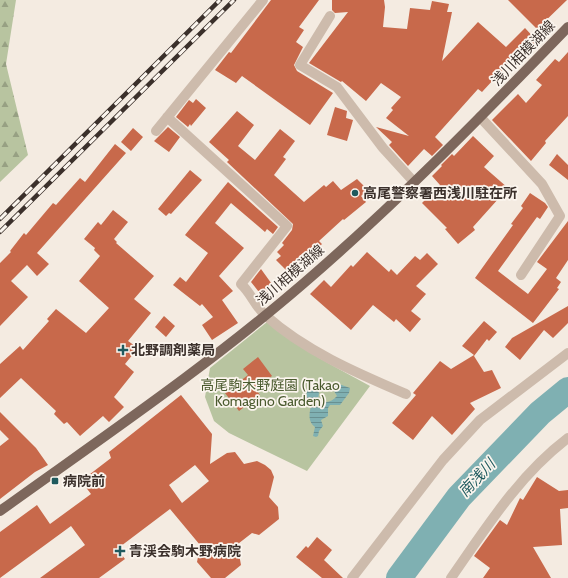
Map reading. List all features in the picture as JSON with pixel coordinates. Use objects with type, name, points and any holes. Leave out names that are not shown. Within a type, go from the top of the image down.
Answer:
[{"type":"main road","name":"浅川相模湖線","points":[[0,510],[79,455],[227,346],[305,282],[414,182],[480,118],[568,27]]},
{"type":"street","points":[[156,131],[263,0]]},
{"type":"street","points":[[330,16],[300,65],[337,87],[383,148],[414,182]]},
{"type":"street","points":[[167,117],[287,226],[241,284],[250,293],[256,306],[265,315],[314,351],[406,394]]},
{"type":"street","points":[[480,118],[542,184],[560,216],[521,275]]},
{"type":"street","points":[[352,578],[443,460],[480,420],[568,353]]},
{"type":"street","points":[[451,578],[509,497],[532,470],[551,451],[568,438]]},
{"type":"green space","points":[[0,0],[16,0],[6,64],[28,155],[0,182]]},
{"type":"green space","name":"高尾駒木野庭園 (Takao Komagino Garden)","points":[[267,322],[304,349],[370,386],[307,471],[229,433],[214,421],[205,397],[210,368]]},
{"type":"water","points":[[339,384],[350,388],[349,393],[340,405],[330,405],[328,408],[328,416],[321,420],[323,426],[319,431],[318,436],[313,436],[315,427],[310,420],[311,406],[306,394],[307,392],[312,387],[316,386],[319,393],[318,400],[328,402],[337,396],[334,391],[335,386]]},
{"type":"building","points":[[271,0],[319,0],[299,27],[304,30],[296,42],[303,47],[294,65],[297,71],[333,93],[310,125],[242,76],[236,83],[215,70],[229,52],[231,53]]},
{"type":"building","points":[[332,0],[384,0],[385,7],[383,27],[407,29],[410,8],[430,10],[432,1],[449,4],[447,12],[452,12],[442,61],[478,22],[506,47],[525,28],[538,42],[524,56],[520,51],[482,92],[478,89],[435,137],[443,145],[432,156],[424,149],[408,166],[389,145],[392,142],[376,127],[409,136],[386,118],[393,110],[391,108],[401,97],[381,83],[366,101],[342,81],[341,82],[309,63],[348,12],[335,13],[332,10]]},
{"type":"building","points":[[508,0],[567,0],[537,29]]},
{"type":"building","points":[[568,52],[568,116],[545,141],[546,143],[531,161],[492,120],[518,94],[526,103],[542,85],[536,80],[555,59],[559,62]]},
{"type":"building","points":[[196,99],[206,108],[191,126],[190,124],[188,127],[176,117],[189,100],[193,103]]},
{"type":"building","points":[[335,107],[347,111],[346,118],[353,120],[347,141],[327,135]]},
{"type":"building","points":[[237,111],[254,125],[238,146],[255,160],[280,129],[295,141],[283,157],[286,159],[274,175],[304,202],[324,185],[326,187],[333,181],[341,190],[357,179],[368,190],[361,196],[366,202],[344,220],[343,219],[319,241],[322,244],[319,247],[321,249],[310,261],[302,254],[286,270],[276,260],[281,256],[277,252],[284,245],[282,243],[292,230],[293,224],[227,162],[229,160],[209,142]]},
{"type":"building","points":[[168,127],[180,137],[169,152],[154,141]]},
{"type":"building","points":[[133,128],[143,137],[131,151],[121,142]]},
{"type":"building","points":[[473,136],[494,156],[484,167],[508,188],[473,227],[475,230],[458,244],[445,229],[447,228],[422,203],[440,185],[432,176],[452,154],[454,156]]},
{"type":"building","points":[[115,144],[126,153],[37,253],[49,264],[37,276],[27,265],[11,281],[28,297],[0,326],[0,263],[11,252],[10,251],[24,233],[26,235],[53,203],[56,205],[80,178],[85,182]]},
{"type":"building","points":[[557,154],[568,165],[568,180],[549,165]]},
{"type":"building","points":[[190,170],[202,180],[171,214],[169,213],[166,216],[158,209]]},
{"type":"building","points":[[228,182],[278,227],[273,234],[267,229],[265,232],[231,203],[215,223],[244,248],[219,276],[233,291],[222,300],[238,323],[212,340],[202,325],[213,317],[202,304],[200,306],[173,285],[180,277],[186,282],[208,253],[185,235]]},
{"type":"building","points":[[530,193],[545,203],[548,207],[540,219],[537,217],[498,271],[528,294],[547,269],[537,262],[568,221],[568,260],[556,278],[561,282],[557,288],[559,289],[533,323],[475,278],[513,225],[511,224],[523,208],[521,206]]},
{"type":"building","points":[[113,210],[128,222],[114,239],[117,242],[116,243],[154,276],[134,299],[151,313],[128,341],[138,348],[125,364],[134,372],[114,397],[124,407],[109,422],[103,416],[80,436],[67,422],[64,424],[54,414],[56,411],[21,378],[0,398],[0,364],[20,346],[23,350],[49,321],[47,319],[56,309],[86,333],[109,308],[79,281],[100,256],[94,250],[95,248],[84,239],[98,222],[101,225]]},
{"type":"building","points":[[367,252],[389,272],[391,269],[397,275],[415,256],[420,260],[427,253],[438,264],[416,286],[426,294],[411,311],[421,319],[410,332],[396,319],[394,322],[373,305],[351,330],[310,294],[324,280],[331,287],[351,265],[353,267]]},
{"type":"building","points":[[261,269],[274,287],[262,296],[251,282]]},
{"type":"building","points":[[568,306],[568,323],[553,338],[544,330],[520,360],[505,347],[512,338]]},
{"type":"building","points":[[164,316],[175,326],[166,337],[155,327]]},
{"type":"building","points":[[484,321],[497,332],[489,341],[487,339],[474,356],[484,372],[492,370],[501,388],[470,403],[475,409],[452,435],[432,416],[413,440],[392,423],[416,395],[413,393],[440,361],[451,369],[474,355],[462,346]]},
{"type":"building","points":[[258,357],[272,376],[255,388],[260,395],[239,411],[225,393],[248,375],[243,369]]},
{"type":"building","points":[[181,395],[212,434],[210,464],[227,453],[235,452],[244,464],[257,461],[271,470],[274,477],[269,497],[278,507],[279,519],[259,535],[252,533],[234,547],[239,554],[241,565],[225,578],[211,578],[197,562],[198,557],[205,551],[170,509],[117,549],[125,559],[99,578],[40,578],[85,545],[71,526],[0,578],[0,532],[37,505],[50,524],[91,494],[81,481],[111,458],[109,452]],"holes":[[[195,465],[209,481],[182,503],[169,485]]]},
{"type":"building","points":[[0,412],[36,448],[48,465],[35,472],[0,499],[0,446],[9,439],[0,430]]},
{"type":"building","points":[[537,477],[559,491],[568,490],[568,508],[560,509],[562,545],[533,547],[551,578],[483,578],[490,568],[474,556],[500,520],[507,525],[520,498],[523,500]]},
{"type":"building","points":[[317,537],[332,550],[324,560],[343,578],[322,578],[296,557],[306,546],[308,548]]},
{"type":"waterway","name":"南浅川","points":[[399,578],[459,497],[540,413],[568,390]]},
{"type":"railway","points":[[0,219],[220,0]]},
{"type":"railway","points":[[0,232],[234,0]]},
{"type":"place","name":"高尾警察署西浅川駐在所","points":[[355,193]]},
{"type":"place","name":"北野調剤薬局","points":[[123,350]]},
{"type":"place","name":"病院前","points":[[55,481]]},
{"type":"place","name":"青渓会駒木野病院","points":[[120,551]]}]
